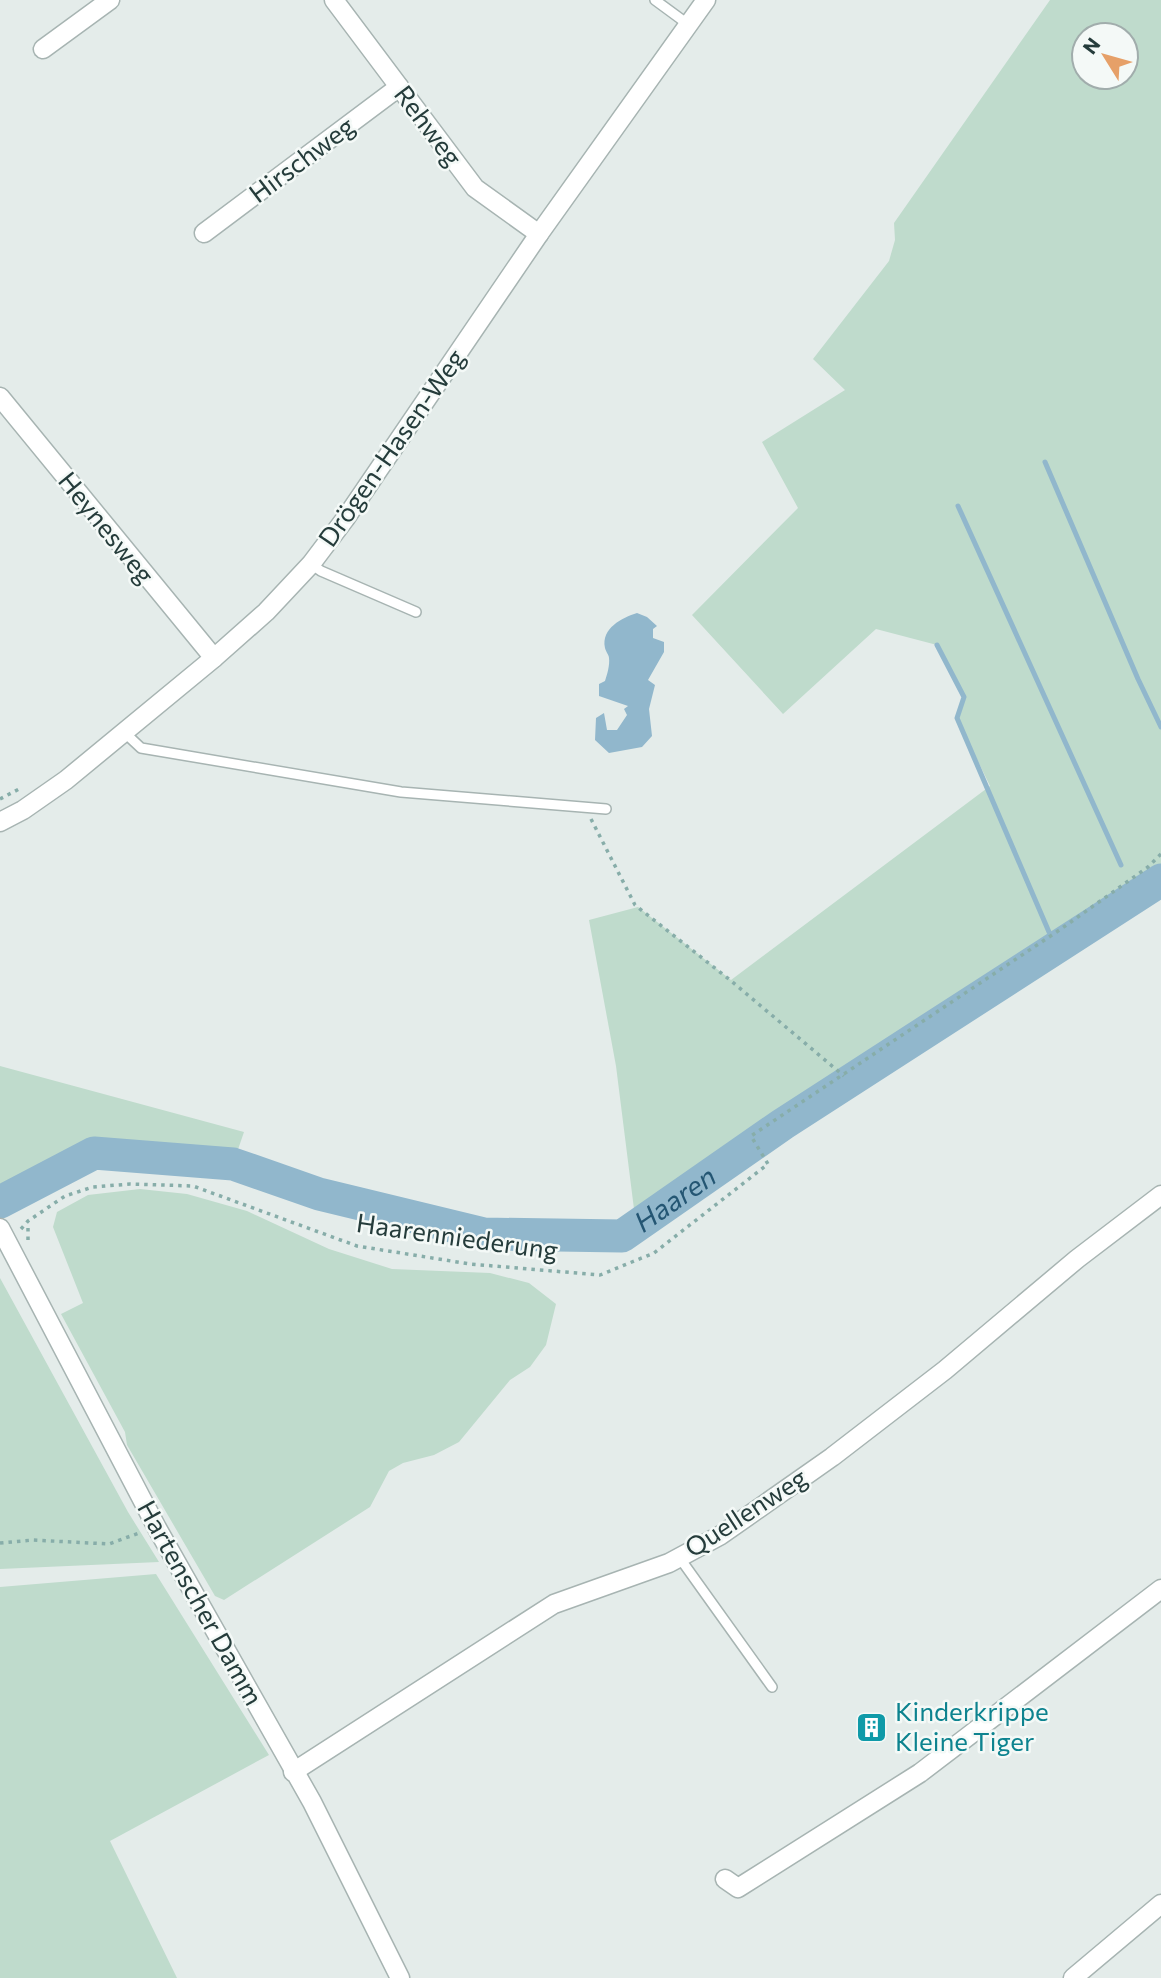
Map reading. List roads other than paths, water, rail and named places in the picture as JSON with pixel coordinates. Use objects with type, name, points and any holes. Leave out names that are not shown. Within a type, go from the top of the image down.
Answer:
[{"type":"street","points":[[43,49],[110,0]]},
{"type":"street","name":"Rehweg","points":[[334,0],[475,188],[539,234]]},
{"type":"street","name":"Drögen-Hasen-Weg","points":[[0,822],[44,795],[125,733],[266,612],[311,564],[372,480],[539,234],[706,0]]},
{"type":"street","name":"Hirschweg","points":[[204,233],[399,87]]},
{"type":"street","name":"Heynesweg","points":[[0,397],[214,658]]},
{"type":"street","name":"Quellenweg","points":[[293,1772],[554,1604],[635,1577],[721,1535],[832,1457],[945,1370],[1077,1259],[1161,1195]]},
{"type":"street","name":"Hartenscher Damm","points":[[7,1233],[157,1528],[293,1772],[364,1904],[400,1978]]},
{"type":"street","points":[[725,1879],[738,1888],[920,1773],[1161,1589]]},
{"type":"street","points":[[1073,1978],[1161,1904]]},
{"type":"lane","points":[[655,0],[689,25]]},
{"type":"lane","points":[[311,564],[321,571],[416,612]]},
{"type":"lane","points":[[125,733],[141,748],[401,792],[606,809]]},
{"type":"lane","points":[[679,1557],[772,1687]]},
{"type":"water","points":[[637,613],[657,626],[653,629],[653,638],[664,642],[664,652],[648,680],[655,685],[649,709],[652,736],[642,747],[609,753],[595,740],[596,718],[604,713],[607,730],[617,730],[627,715],[624,709],[628,706],[599,696],[599,684],[605,681],[609,664],[605,648],[606,635],[614,625]]},
{"type":"waterway","points":[[1045,462],[1161,727]]},
{"type":"waterway","points":[[958,506],[1121,865]]},
{"type":"waterway","points":[[937,645],[964,697],[957,718],[1049,932]]},
{"type":"waterway","name":"Haaren","points":[[0,1202],[94,1153],[233,1164],[319,1194],[484,1234],[622,1236],[783,1124],[1161,880]]},
{"type":"place","name":"Kinderkrippe Kleine Tiger","points":[[872,1727]]}]
